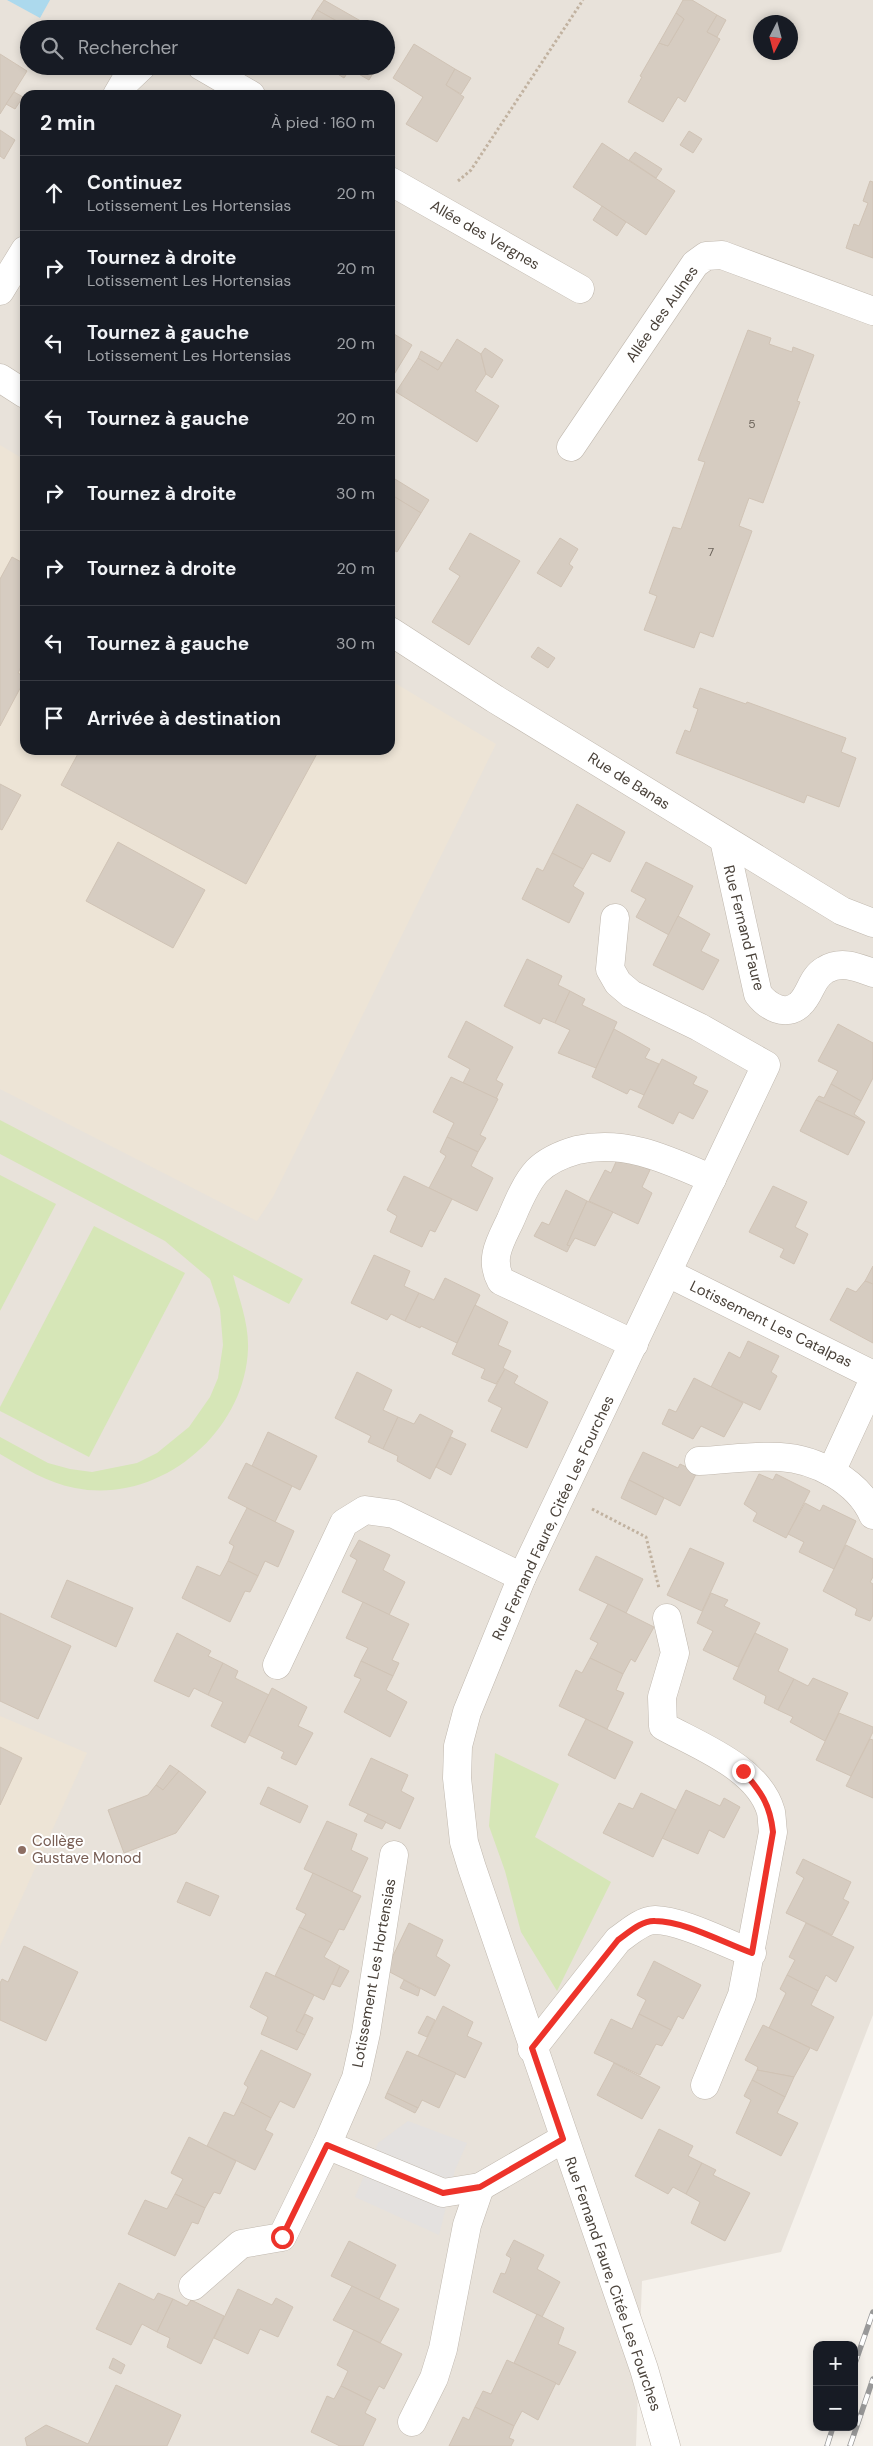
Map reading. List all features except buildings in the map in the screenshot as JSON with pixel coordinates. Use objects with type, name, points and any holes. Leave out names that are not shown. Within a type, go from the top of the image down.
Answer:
[{"type":"street","points":[[120,90],[124,83],[132,75]]},
{"type":"street","points":[[217,75],[242,90]]},
{"type":"street","name":"Allée des Vergnes","points":[[395,184],[580,289]]},
{"type":"street","name":"Allée des Aulnes","points":[[571,447],[695,264],[706,256],[722,255],[873,311]]},
{"type":"street","points":[[0,291],[20,258]]},
{"type":"street","points":[[0,378],[20,391]]},
{"type":"street","name":"Rue de Banas","points":[[395,634],[724,840],[842,911],[873,923]]},
{"type":"street","name":"Rue Fernand Faure","points":[[724,840],[758,994],[764,1002],[776,1010],[789,1010],[800,1004],[817,975],[837,966],[851,964],[873,973]]},
{"type":"street","name":"Rue Fernand Faure, Citée Les Fourches","points":[[615,918],[610,969],[618,983],[632,994],[766,1065],[522,1577],[467,1712],[458,1746],[456,1778],[464,1842],[563,2139],[644,2369],[666,2446]]},
{"type":"street","points":[[634,1344],[501,1281],[495,1270],[495,1255],[513,1212],[537,1171],[552,1159],[585,1149],[608,1147],[645,1152],[712,1178]]},
{"type":"street","name":"Lotissement Les Catalpas","points":[[668,1273],[873,1375]]},
{"type":"street","points":[[831,1472],[873,1381]]},
{"type":"street","points":[[699,1461],[781,1457],[798,1460],[831,1472],[864,1497],[873,1515]]},
{"type":"street","points":[[277,1665],[344,1523],[365,1510],[394,1514],[522,1577]]},
{"type":"street","points":[[667,1618],[675,1653],[662,1697],[663,1726],[743,1771],[762,1792],[771,1812],[773,1832],[752,1953],[742,1996],[705,2085]]},
{"type":"street","name":"Lotissement Les Hortensias","points":[[193,2286],[241,2244],[282,2237],[327,2145],[356,2078],[366,2033],[394,1855]]},
{"type":"street","points":[[532,2048],[618,1940],[635,1928],[654,1920],[680,1925],[752,1953]]},
{"type":"street","points":[[327,2145],[443,2193],[480,2187],[563,2139]]},
{"type":"street","points":[[412,2422],[434,2378],[443,2349],[467,2225],[480,2187]]},
{"type":"path","points":[[430,203],[471,170],[583,0]]},
{"type":"path","points":[[563,1493],[646,1537],[667,1618]]},
{"type":"shaded area","points":[[0,0],[873,0],[873,2015],[781,2252],[642,2281],[636,2446],[0,2446]]},
{"type":"shaded area","points":[[0,445],[20,457],[20,755],[395,755],[395,683],[496,744],[273,1197],[257,1221],[0,1089]]},
{"type":"shaded area","name":"Collège Gustave Monod","points":[[0,1716],[87,1753],[0,1946]]},
{"type":"shaded area","points":[[408,2121],[467,2143],[455,2170],[439,2235],[355,2197],[378,2143]]},
{"type":"green space","points":[[0,1120],[303,1279],[289,1304],[233,1275],[248,1339],[243,1380],[232,1409],[214,1434],[192,1456],[166,1474],[137,1485],[106,1490],[75,1488],[46,1479],[0,1454],[0,1437],[48,1463],[70,1469],[92,1472],[137,1463],[157,1453],[189,1427],[210,1397],[218,1378],[223,1345],[220,1309],[210,1279],[165,1241],[0,1154]]},
{"type":"green space","points":[[0,1175],[56,1204],[0,1311]]},
{"type":"green space","points":[[94,1226],[185,1273],[89,1457],[0,1411],[0,1407]]},
{"type":"green space","points":[[495,1753],[559,1784],[535,1837],[611,1882],[557,1991],[521,1932],[505,1871],[489,1826]]},
{"type":"water","points":[[7,0],[50,0],[40,18]]},
{"type":"railway","points":[[858,2355],[873,2312]]},
{"type":"railway","points":[[850,2446],[873,2379]]},
{"type":"railway","points":[[827,2446],[832,2431]]},
{"type":"place","name":"Collège Gustave Monod","points":[[22,1850]]},
{"type":"route","points":[[282,2237],[327,2145],[443,2193],[480,2187],[563,2139],[532,2048],[618,1940],[635,1928],[654,1920],[680,1925],[752,1953],[773,1832],[771,1812],[762,1792],[743,1771]]}]
